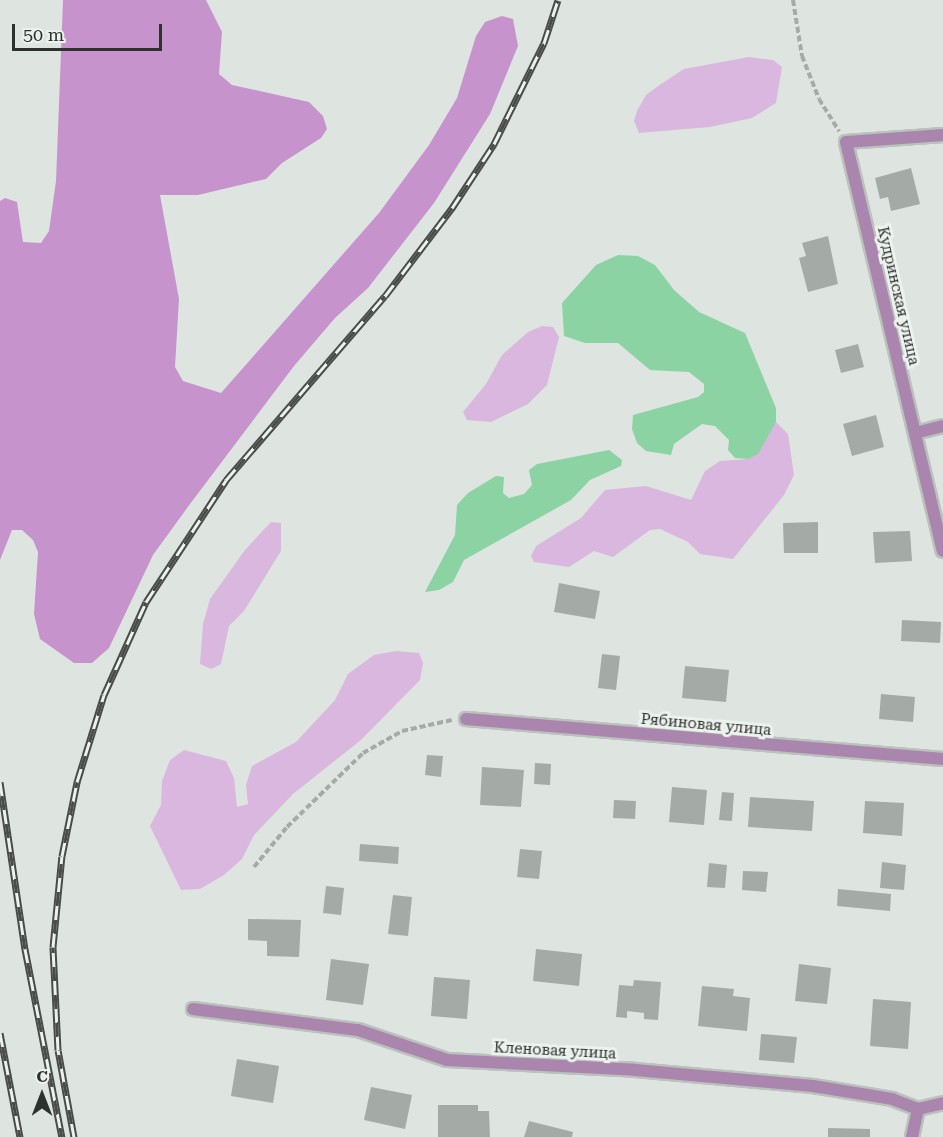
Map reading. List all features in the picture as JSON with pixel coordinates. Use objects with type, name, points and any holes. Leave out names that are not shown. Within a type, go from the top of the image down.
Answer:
[{"type":"street","points":[[846,142],[943,135]]},
{"type":"street","name":"Кудринская улица","points":[[846,142],[943,551]]},
{"type":"street","points":[[915,433],[943,426]]},
{"type":"street","name":"Рябиновая улица","points":[[466,719],[943,759]]},
{"type":"street","name":"Кленовая улица","points":[[194,1009],[358,1030],[447,1060],[635,1070],[813,1086],[892,1100],[918,1108],[938,1104]]},
{"type":"street","points":[[938,1104],[943,1092]]},
{"type":"street","points":[[912,1137],[918,1108]]},
{"type":"path","points":[[793,0],[802,56],[819,99],[846,142]]},
{"type":"path","points":[[254,867],[287,827],[363,753],[402,731],[435,721],[466,719]]},
{"type":"shaded area","points":[[63,0],[206,0],[222,32],[219,74],[232,85],[309,102],[323,116],[327,129],[321,138],[282,163],[266,179],[198,195],[160,195],[179,299],[175,367],[183,381],[221,393],[379,213],[429,145],[457,98],[476,36],[485,22],[502,16],[513,19],[518,46],[490,114],[434,203],[368,288],[335,318],[294,366],[190,504],[153,555],[109,648],[92,663],[74,663],[40,639],[34,614],[38,552],[33,540],[22,530],[12,530],[0,560],[0,201],[5,198],[17,202],[23,242],[41,243],[49,231],[56,181]]},
{"type":"shaded area","points":[[749,57],[773,60],[782,67],[776,103],[752,118],[710,127],[639,133],[634,121],[637,111],[646,95],[661,84],[684,69]]},
{"type":"shaded area","points":[[618,255],[638,256],[655,265],[674,290],[699,312],[745,333],[776,408],[776,422],[758,454],[748,459],[735,458],[728,450],[729,440],[715,426],[702,424],[674,444],[671,455],[646,451],[637,443],[632,429],[633,415],[698,397],[704,392],[704,384],[689,372],[650,370],[618,343],[585,343],[564,336],[562,303],[596,265]]},
{"type":"shaded area","points":[[542,326],[553,327],[559,337],[547,385],[528,404],[491,422],[467,420],[463,412],[486,384],[502,355],[528,332]]},
{"type":"shaded area","points":[[776,422],[788,434],[794,475],[784,495],[733,559],[700,554],[688,542],[660,529],[650,530],[613,557],[594,551],[569,567],[534,562],[531,556],[536,546],[581,518],[605,490],[646,486],[691,500],[705,471],[720,461],[748,459]]},
{"type":"shaded area","points":[[609,450],[622,460],[621,466],[590,480],[571,500],[464,560],[453,582],[439,590],[425,592],[455,535],[457,505],[468,493],[496,476],[504,477],[503,493],[509,498],[524,494],[532,485],[529,470],[537,464]]},
{"type":"shaded area","points":[[271,522],[281,523],[281,551],[244,611],[229,626],[221,664],[211,669],[200,664],[203,624],[210,599],[245,550]]},
{"type":"shaded area","points":[[396,651],[419,653],[423,663],[420,680],[361,740],[293,794],[254,835],[242,859],[224,875],[200,889],[181,890],[150,826],[161,805],[162,781],[170,760],[184,750],[226,761],[234,778],[237,807],[248,804],[246,785],[252,766],[296,742],[335,700],[348,674],[374,655]]},
{"type":"building","points":[[911,168],[920,204],[891,211],[888,197],[880,199],[875,178]]},
{"type":"building","points":[[828,236],[838,284],[808,292],[799,258],[806,256],[802,243]]},
{"type":"building","points":[[858,344],[864,367],[841,373],[835,350]]},
{"type":"building","points":[[876,415],[884,447],[852,456],[843,424]]},
{"type":"building","points":[[818,522],[818,553],[784,553],[783,523]]},
{"type":"building","points":[[910,531],[912,561],[875,563],[873,532]]},
{"type":"building","points":[[559,583],[600,591],[595,619],[554,612]]},
{"type":"building","points":[[902,620],[941,622],[940,643],[901,641]]},
{"type":"building","points":[[602,654],[620,656],[616,690],[598,688]]},
{"type":"building","points":[[685,666],[729,670],[726,702],[682,698]]},
{"type":"building","points":[[881,694],[915,697],[913,722],[879,719]]},
{"type":"building","points":[[427,755],[443,756],[441,777],[425,775]]},
{"type":"building","points":[[535,763],[551,764],[550,785],[534,784]]},
{"type":"building","points":[[482,767],[524,770],[521,807],[480,805]]},
{"type":"building","points":[[672,787],[707,790],[704,825],[669,822]]},
{"type":"building","points":[[722,792],[734,793],[732,821],[719,820]]},
{"type":"building","points":[[750,797],[814,801],[812,831],[748,827]]},
{"type":"building","points":[[614,800],[636,801],[635,819],[613,818]]},
{"type":"building","points":[[865,801],[904,803],[902,836],[863,833]]},
{"type":"building","points":[[360,844],[399,847],[398,864],[359,861]]},
{"type":"building","points":[[520,849],[542,851],[539,879],[517,877]]},
{"type":"building","points":[[882,862],[906,865],[904,890],[880,888]]},
{"type":"building","points":[[709,863],[727,865],[725,888],[707,887]]},
{"type":"building","points":[[743,871],[768,872],[766,892],[742,890]]},
{"type":"building","points":[[326,886],[344,888],[341,915],[323,913]]},
{"type":"building","points":[[838,889],[891,894],[890,911],[837,906]]},
{"type":"building","points":[[393,895],[412,897],[408,936],[388,934]]},
{"type":"building","points":[[248,919],[301,920],[299,957],[267,956],[267,941],[248,940]]},
{"type":"building","points":[[536,949],[582,954],[579,986],[533,981]]},
{"type":"building","points":[[331,959],[369,964],[363,1005],[326,1000]]},
{"type":"building","points":[[799,964],[831,968],[827,1004],[795,1001]]},
{"type":"building","points":[[434,977],[470,980],[467,1019],[431,1016]]},
{"type":"building","points":[[634,980],[661,982],[658,1020],[644,1019],[644,1013],[627,1011],[627,1018],[616,1017],[619,985],[633,986]]},
{"type":"building","points":[[702,986],[734,989],[733,996],[750,998],[747,1031],[698,1026]]},
{"type":"building","points":[[873,999],[911,1002],[908,1049],[870,1046]]},
{"type":"building","points":[[761,1034],[797,1037],[794,1063],[759,1060]]},
{"type":"building","points":[[237,1059],[279,1066],[273,1103],[231,1096]]},
{"type":"building","points":[[371,1087],[412,1095],[405,1129],[364,1120]]},
{"type":"building","points":[[438,1105],[478,1105],[478,1111],[489,1111],[490,1137],[438,1137]]},
{"type":"building","points":[[529,1121],[573,1132],[572,1137],[524,1137]]},
{"type":"building","points":[[828,1128],[870,1129],[870,1137],[828,1137]]},
{"type":"railway","points":[[74,1137],[58,1050],[53,947],[62,856],[77,782],[104,695],[146,602],[226,480],[385,296],[452,208],[494,144],[544,43],[558,0]]},
{"type":"railway","points":[[0,782],[25,949],[62,1137]]},
{"type":"railway","points":[[0,1033],[20,1137]]}]
